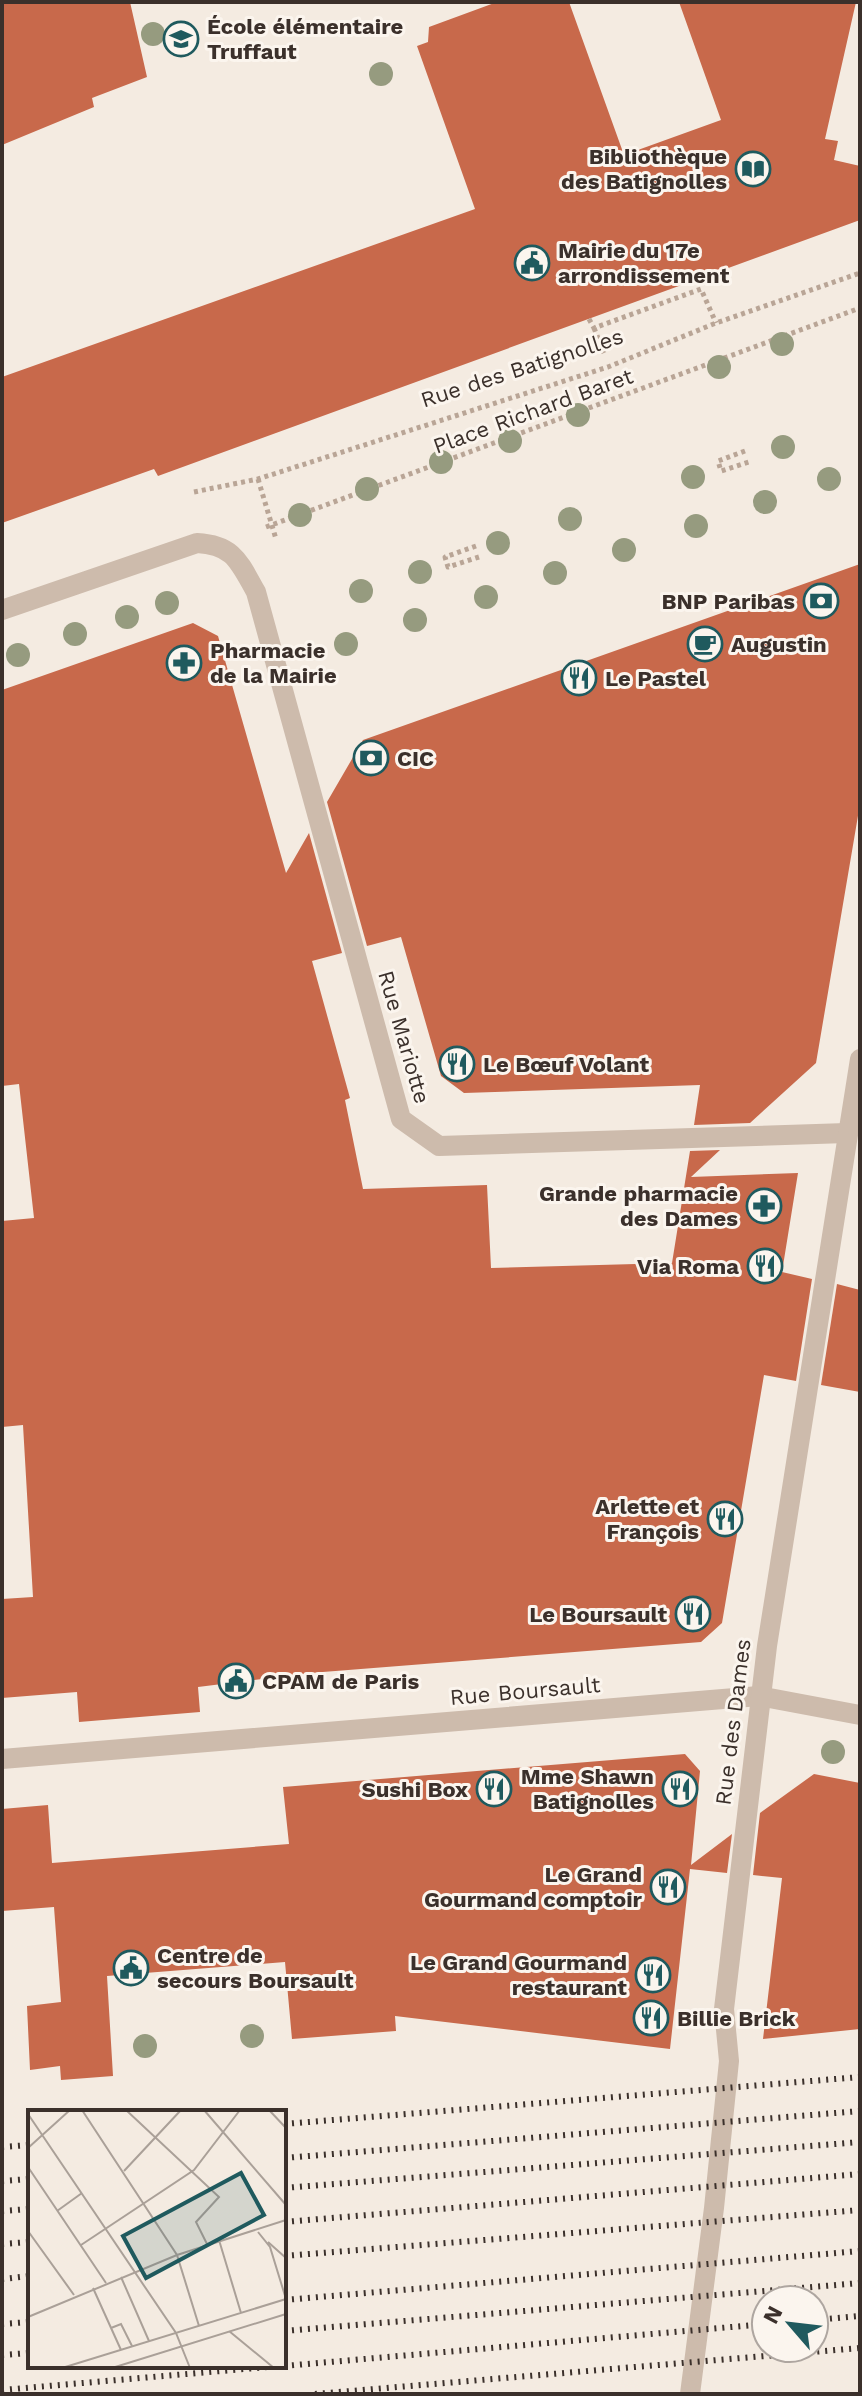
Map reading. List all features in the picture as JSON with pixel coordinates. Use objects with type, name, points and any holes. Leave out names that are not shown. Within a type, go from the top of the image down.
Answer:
[{"type":"street","points":[[2,610],[197,543],[216,545]]},
{"type":"street","name":"Rue Mariotte","points":[[216,545],[235,555],[256,592],[401,1119],[439,1146],[847,1133]]},
{"type":"street","name":"Rue des Dames","points":[[690,2394],[729,2061],[724,2009],[759,1696],[860,1059]]},
{"type":"street","name":"Rue Boursault","points":[[2,1759],[759,1696],[860,1715]]},
{"type":"path","name":"Rue des Batignolles","points":[[194,492],[258,479],[608,367],[716,323],[860,273]]},
{"type":"path","points":[[594,328],[701,289],[716,323]]},
{"type":"path","name":"Place Richard Baret","points":[[216,545],[860,308]]},
{"type":"path","points":[[589,319],[604,353]]},
{"type":"path","points":[[745,451],[718,461],[721,471],[749,462]]},
{"type":"path","points":[[258,479],[280,551]]},
{"type":"path","points":[[476,546],[445,557],[448,567],[479,557]]},
{"type":"building","points":[[2,2],[130,2],[147,77],[92,98],[94,107],[2,145]]},
{"type":"building","name":"Mairie du 17e arrondissement","points":[[497,2],[569,2],[624,155],[721,120],[679,2],[856,2],[825,139],[838,141],[834,160],[860,166],[860,220],[158,476],[154,469],[2,523],[2,377],[475,209],[417,46],[428,42],[429,27]]},
{"type":"building","points":[[860,564],[860,804],[816,1063],[750,1123],[694,1125],[700,1085],[464,1093],[441,1076],[401,937],[367,946],[327,802],[363,740]]},
{"type":"building","points":[[193,623],[218,636],[286,873],[309,833],[342,953],[312,961],[350,1098],[345,1100],[363,1189],[487,1185],[491,1268],[672,1263],[690,1151],[720,1150],[691,1177],[798,1173],[782,1272],[812,1279],[796,1381],[764,1375],[722,1623],[701,1642],[310,1673],[198,1687],[200,1712],[79,1722],[77,1692],[2,1698],[2,1599],[33,1597],[23,1425],[2,1427],[2,1221],[34,1218],[19,1084],[2,1086],[2,690]]},
{"type":"building","points":[[837,1284],[860,1290],[860,1392],[821,1385]]},
{"type":"building","points":[[685,1754],[700,1771],[691,1865],[732,1834],[727,1873],[690,1869],[670,2049],[395,2016],[396,2031],[292,2039],[285,1962],[107,1976],[113,2076],[61,2080],[60,2066],[30,2070],[27,2006],[61,2002],[54,1907],[2,1911],[2,1809],[48,1805],[52,1863],[289,1844],[283,1787]]},
{"type":"building","points":[[814,1774],[860,1783],[860,2029],[763,2039],[782,1878],[753,1875],[760,1813]]},
{"type":"railway","points":[[286,2124],[860,2077]]},
{"type":"railway","points":[[286,2158],[860,2111]]},
{"type":"railway","points":[[286,2188],[860,2142]]},
{"type":"railway","points":[[2,2147],[28,2145]]},
{"type":"railway","points":[[286,2222],[860,2174]]},
{"type":"railway","points":[[2,2181],[28,2179]]},
{"type":"railway","points":[[2,2211],[28,2209]]},
{"type":"railway","points":[[286,2256],[860,2210]]},
{"type":"railway","points":[[2,2244],[28,2242]]},
{"type":"railway","points":[[286,2300],[860,2251]]},
{"type":"railway","points":[[2,2279],[28,2276]]},
{"type":"railway","points":[[286,2331],[860,2283]]},
{"type":"railway","points":[[830,2319],[860,2316]]},
{"type":"railway","points":[[2,2324],[28,2322]]},
{"type":"railway","points":[[286,2366],[750,2325]]},
{"type":"railway","points":[[315,2394],[860,2348]]},
{"type":"railway","points":[[2,2355],[28,2353]]},
{"type":"railway","points":[[2,2390],[256,2368]]},
{"type":"place","name":"École élémentaire Truffaut","points":[[181,39]]},
{"type":"place","name":"Bibliothèque des Batignolles","points":[[753,169]]},
{"type":"place","name":"Mairie du 17e arrondissement","points":[[532,263]]},
{"type":"place","name":"BNP Paribas","points":[[821,601]]},
{"type":"place","name":"Augustin","points":[[705,644]]},
{"type":"place","name":"Pharmacie de la Mairie","points":[[184,663]]},
{"type":"place","name":"Le Pastel","points":[[579,678]]},
{"type":"place","name":"CIC","points":[[371,758]]},
{"type":"place","name":"Le Bœuf Volant","points":[[457,1064]]},
{"type":"place","name":"Grande pharmacie des Dames","points":[[764,1206]]},
{"type":"place","name":"Via Roma","points":[[765,1266]]},
{"type":"place","name":"Arlette et François","points":[[725,1519]]},
{"type":"place","name":"Le Boursault","points":[[693,1614]]},
{"type":"place","name":"CPAM de Paris","points":[[236,1681]]},
{"type":"place","name":"Sushi Box","points":[[494,1789]]},
{"type":"place","name":"Mme Shawn Batignolles","points":[[680,1789]]},
{"type":"place","name":"Le Grand Gourmand comptoir","points":[[668,1887]]},
{"type":"place","name":"Centre de secours Boursault","points":[[131,1968]]},
{"type":"place","name":"Le Grand Gourmand restaurant","points":[[653,1975]]},
{"type":"place","name":"Billie Brick","points":[[651,2018]]}]
